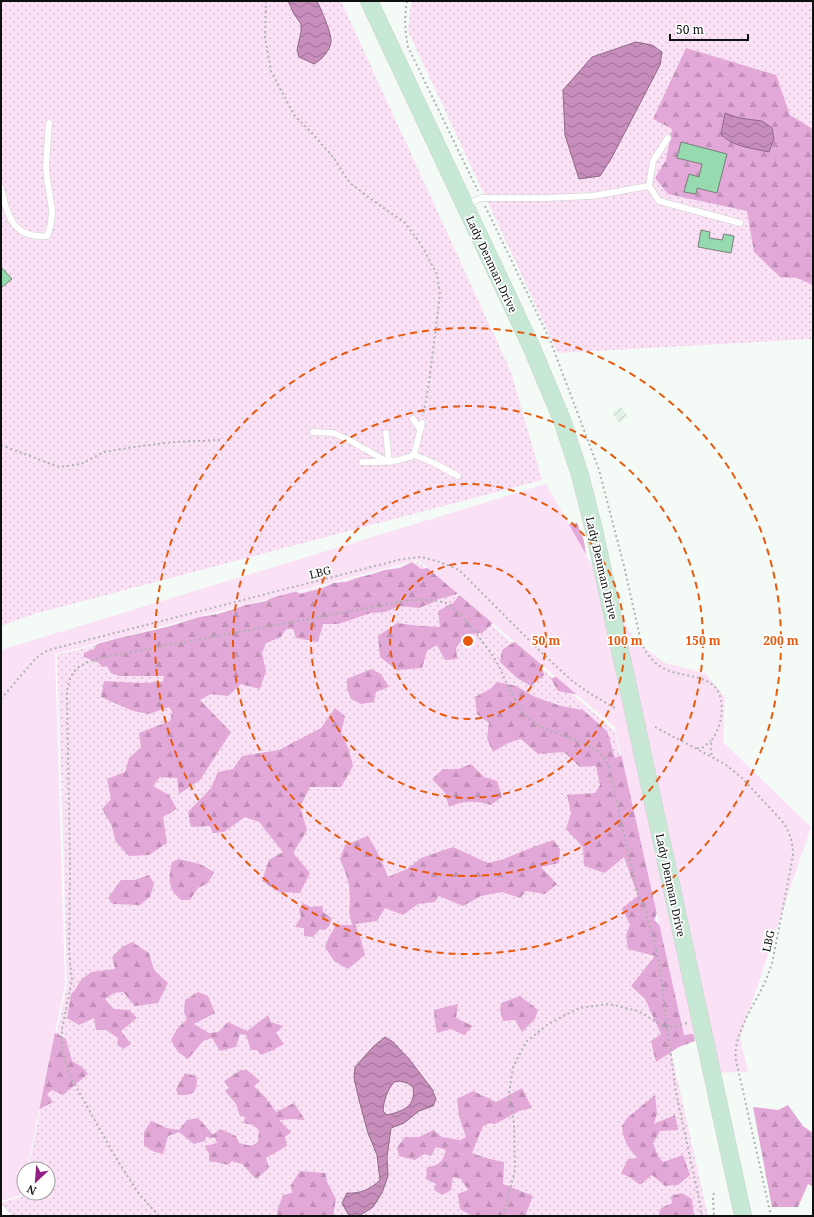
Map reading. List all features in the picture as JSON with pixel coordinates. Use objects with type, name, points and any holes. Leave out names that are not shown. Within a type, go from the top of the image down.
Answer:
[{"type":"street","name":"Lady Denman Drive","points":[[369,1],[537,361],[562,420],[580,475],[594,530],[743,1216]]},
{"type":"lane","points":[[1,188],[5,207],[11,220],[24,233],[37,236],[47,236],[52,217],[46,166],[49,123]]},
{"type":"lane","points":[[668,138],[653,161],[649,186],[659,201],[740,223]]},
{"type":"lane","points":[[465,206],[481,198],[592,196],[649,186]]},
{"type":"lane","points":[[413,419],[421,426],[414,455]]},
{"type":"lane","points":[[313,432],[332,433],[349,440],[374,456],[388,462]]},
{"type":"lane","points":[[386,433],[388,462]]},
{"type":"lane","points":[[362,462],[388,462],[403,460],[414,455],[434,463],[458,476]]},
{"type":"lane","points":[[1,1208],[8,1216]]},
{"type":"path","points":[[266,1],[266,37],[271,71],[294,116],[312,133],[333,157],[349,182],[370,199],[406,223],[420,243],[437,274],[440,294],[429,382],[421,426]]},
{"type":"path","points":[[1,445],[59,466],[81,464],[104,452],[134,447],[173,442],[220,440]]},
{"type":"path","name":"LBG","points":[[1,699],[36,658],[49,650],[394,561],[421,558],[440,562],[459,570],[571,680],[589,693],[615,708]]},
{"type":"path","points":[[160,1216],[139,1194],[116,1158],[70,1076],[62,1049],[62,1029],[72,980],[69,951],[70,868],[68,682],[73,672],[79,666],[98,658],[410,600],[430,600],[446,603],[459,612],[493,655],[516,701],[525,715],[534,722],[594,749],[604,757],[608,764],[638,896],[645,909],[658,956],[676,1094],[700,1203],[700,1216]]},
{"type":"path","name":"LBG","points":[[655,728],[696,748],[726,765],[742,778],[782,821],[792,841],[793,856],[772,964],[766,980],[740,1033],[735,1048],[736,1060],[770,1216]]},
{"type":"path","points":[[696,748],[702,748],[712,741]]},
{"type":"path","points":[[504,1216],[515,1170],[514,1124],[509,1094],[513,1068],[526,1042],[548,1024],[579,1008],[609,1004],[638,1011],[667,1028],[700,1021]]},
{"type":"path","points":[[714,1193],[714,1216]]},
{"type":"shaded area","points":[[1,1],[341,1],[511,372],[542,480],[34,614],[1,626]]},
{"type":"shaded area","points":[[411,1],[813,1],[813,339],[558,353],[408,31]]},
{"type":"shaded area","points":[[621,407],[628,417],[619,423],[612,412]]},
{"type":"shaded area","points":[[546,484],[635,641],[665,663],[705,673],[725,697],[723,742],[811,827],[740,1038],[748,1072],[709,1073],[699,1033],[684,1035],[615,727],[418,560],[55,654],[65,984],[29,1161],[16,1161],[16,1196],[1,1201],[1,650]]},
{"type":"shaded area","points":[[418,562],[615,731],[681,1039],[669,1042],[708,1216],[1,1216],[1,1203],[16,1198],[16,1201],[56,1201],[56,1161],[30,1161],[67,984],[57,655]]},
{"type":"green space","points":[[686,48],[776,75],[790,115],[813,129],[813,285],[797,278],[780,277],[754,252],[747,211],[668,194],[655,178],[666,160],[672,129],[653,119]]},
{"type":"green space","points":[[577,523],[584,541],[588,569],[585,696],[558,691],[551,679],[562,673],[537,653],[544,675],[531,686],[517,678],[500,662],[502,650],[520,638],[496,620],[482,633],[466,634],[456,648],[457,659],[445,660],[437,645],[427,651],[422,668],[397,670],[380,657],[378,636],[397,623],[440,627],[438,611],[453,603],[461,593],[439,599],[419,608],[399,606],[386,612],[371,613],[338,624],[323,624],[318,642],[296,638],[293,629],[286,629],[281,637],[266,643],[262,653],[266,671],[260,689],[241,684],[228,696],[211,694],[200,700],[231,732],[200,780],[179,794],[177,778],[160,777],[153,786],[169,795],[177,809],[163,817],[167,843],[149,855],[129,856],[116,842],[111,824],[102,809],[111,799],[107,779],[125,772],[129,758],[141,747],[139,733],[170,721],[172,712],[169,707],[149,714],[133,711],[101,697],[104,681],[140,683],[163,682],[164,676],[119,676],[111,673],[107,666],[102,667],[99,663],[84,657],[84,653],[94,649],[97,644],[266,601],[275,596],[284,584],[300,594],[323,588],[333,583],[346,582],[384,570],[400,568],[412,562],[421,569],[434,567],[547,527]]},
{"type":"green space","points":[[371,669],[381,674],[389,687],[376,692],[374,702],[361,704],[351,699],[347,689],[347,679]]},
{"type":"green space","points":[[497,682],[516,686],[535,697],[561,706],[583,710],[607,731],[615,758],[630,751],[663,899],[654,920],[667,931],[682,981],[695,1041],[679,1047],[656,1062],[651,1041],[661,1034],[645,999],[631,986],[655,956],[628,949],[626,935],[630,925],[622,908],[638,896],[624,857],[605,873],[584,866],[583,847],[566,829],[571,813],[567,795],[595,793],[600,785],[596,766],[580,767],[564,752],[538,754],[521,739],[508,743],[493,752],[487,738],[489,723],[477,714],[475,697],[490,689]]},
{"type":"green space","points":[[335,708],[345,716],[341,733],[349,750],[353,766],[341,787],[310,787],[300,807],[307,830],[293,853],[310,873],[300,893],[279,892],[262,881],[269,860],[283,852],[259,822],[245,817],[224,832],[213,833],[210,826],[191,827],[188,812],[211,788],[218,772],[233,769],[242,756],[279,750],[321,728]]},
{"type":"green space","points":[[471,764],[484,777],[497,781],[502,797],[491,805],[470,802],[460,803],[449,807],[445,793],[432,779],[443,769],[459,769]]},
{"type":"green space","points":[[368,836],[380,857],[388,877],[407,869],[421,858],[453,847],[488,863],[504,859],[553,840],[560,849],[559,863],[541,867],[557,884],[545,894],[526,891],[520,898],[502,892],[481,896],[463,906],[439,896],[435,902],[418,904],[403,915],[385,908],[377,921],[355,924],[365,955],[348,969],[334,961],[325,947],[336,925],[352,925],[349,912],[349,885],[340,859],[345,845]]},
{"type":"green space","points":[[179,859],[200,864],[214,872],[208,883],[198,888],[190,900],[181,900],[171,887],[170,876],[172,862]]},
{"type":"green space","points":[[149,875],[154,884],[150,897],[140,905],[113,904],[108,898],[121,880],[135,880]]},
{"type":"green space","points":[[303,903],[311,907],[322,906],[323,912],[332,918],[329,926],[325,930],[320,929],[313,937],[304,936],[304,928],[295,927],[301,917],[299,910]]},
{"type":"green space","points":[[132,942],[149,953],[154,970],[168,983],[158,1003],[135,1006],[123,992],[114,993],[105,999],[114,1009],[129,1010],[137,1018],[121,1031],[131,1044],[123,1049],[117,1044],[118,1038],[106,1030],[96,1030],[94,1018],[79,1025],[67,1018],[71,994],[81,980],[91,972],[115,969],[112,957],[122,947]]},
{"type":"green space","points":[[198,992],[208,996],[215,1013],[194,1024],[209,1033],[218,1032],[228,1022],[247,1031],[268,1015],[271,1022],[283,1026],[276,1033],[284,1044],[261,1055],[257,1050],[251,1050],[246,1035],[240,1034],[236,1047],[220,1051],[212,1038],[203,1041],[188,1059],[178,1052],[171,1040],[177,1029],[187,1019],[184,1012],[185,1000]]},
{"type":"green space","points":[[520,996],[538,1010],[535,1019],[522,1032],[515,1020],[503,1021],[500,1010],[501,1003]]},
{"type":"green space","points":[[458,1004],[456,1018],[473,1026],[464,1035],[451,1029],[437,1033],[434,1010]]},
{"type":"green space","points":[[47,1028],[66,1039],[72,1061],[82,1067],[88,1074],[63,1095],[52,1090],[47,1094],[53,1102],[1,1130]]},
{"type":"green space","points":[[241,1070],[247,1070],[260,1081],[254,1086],[265,1097],[276,1112],[294,1103],[305,1120],[279,1120],[291,1132],[285,1137],[287,1146],[266,1158],[269,1168],[256,1179],[242,1164],[232,1161],[228,1165],[209,1161],[209,1154],[205,1146],[217,1143],[215,1138],[206,1137],[205,1141],[194,1144],[179,1132],[168,1136],[163,1154],[155,1152],[144,1146],[144,1132],[151,1121],[167,1128],[179,1130],[187,1120],[198,1118],[213,1135],[220,1129],[236,1136],[239,1143],[251,1146],[258,1142],[259,1130],[253,1125],[243,1123],[245,1117],[240,1116],[236,1104],[225,1091],[229,1088],[224,1081]]},
{"type":"green space","points":[[185,1073],[196,1076],[197,1086],[191,1094],[178,1095],[176,1089]]},
{"type":"green space","points":[[522,1088],[532,1108],[519,1111],[495,1124],[489,1123],[483,1126],[472,1153],[504,1162],[503,1184],[533,1196],[525,1216],[472,1216],[460,1209],[458,1194],[468,1190],[461,1179],[453,1177],[451,1190],[442,1195],[434,1190],[436,1184],[426,1179],[427,1167],[440,1162],[446,1150],[436,1147],[431,1156],[424,1154],[415,1160],[399,1156],[397,1148],[405,1137],[419,1137],[433,1130],[442,1137],[460,1140],[466,1137],[459,1116],[457,1099],[473,1091],[496,1102]]},
{"type":"green space","points":[[655,1095],[657,1113],[654,1124],[675,1115],[678,1130],[660,1131],[653,1143],[658,1156],[663,1162],[683,1155],[690,1175],[678,1185],[665,1186],[652,1175],[640,1185],[621,1173],[628,1159],[637,1158],[626,1144],[622,1126],[627,1118]]},
{"type":"green space","points":[[788,1105],[803,1126],[813,1133],[813,1187],[808,1184],[798,1207],[772,1207],[753,1107],[778,1110]]},
{"type":"green space","points":[[300,1171],[325,1173],[328,1184],[336,1199],[333,1216],[277,1216],[277,1211],[283,1195],[292,1193],[291,1185]]},
{"type":"green space","points":[[682,1193],[692,1199],[694,1216],[658,1216],[661,1208],[672,1203],[671,1196]]},
{"type":"water","points":[[288,1],[317,1],[323,15],[330,33],[331,42],[325,55],[314,64],[299,57],[297,50],[301,32],[301,24]]},
{"type":"water","points":[[636,42],[652,45],[662,52],[660,65],[611,159],[600,176],[579,179],[565,135],[563,90],[592,57]]},
{"type":"water","points":[[725,113],[739,118],[762,121],[772,128],[774,139],[769,152],[731,142],[721,134]]},
{"type":"water","points":[[385,1037],[393,1042],[409,1059],[432,1089],[436,1099],[433,1106],[419,1111],[404,1123],[391,1128],[387,1157],[388,1176],[382,1193],[373,1207],[359,1216],[354,1216],[348,1214],[342,1203],[347,1193],[356,1193],[365,1190],[380,1180],[377,1155],[368,1133],[354,1078],[355,1067],[373,1047]],"holes":[[[400,1081],[413,1087],[413,1094],[410,1104],[403,1110],[387,1115],[383,1111],[386,1095],[389,1089],[394,1082]]]},
{"type":"building","points":[[681,142],[727,154],[717,193],[697,188],[696,194],[684,192],[689,174],[699,177],[702,164],[677,158]]},
{"type":"building","points":[[701,230],[710,232],[709,238],[722,240],[724,234],[734,236],[731,253],[698,247]]},
{"type":"building","points":[[1,267],[12,279],[1,288]]}]
